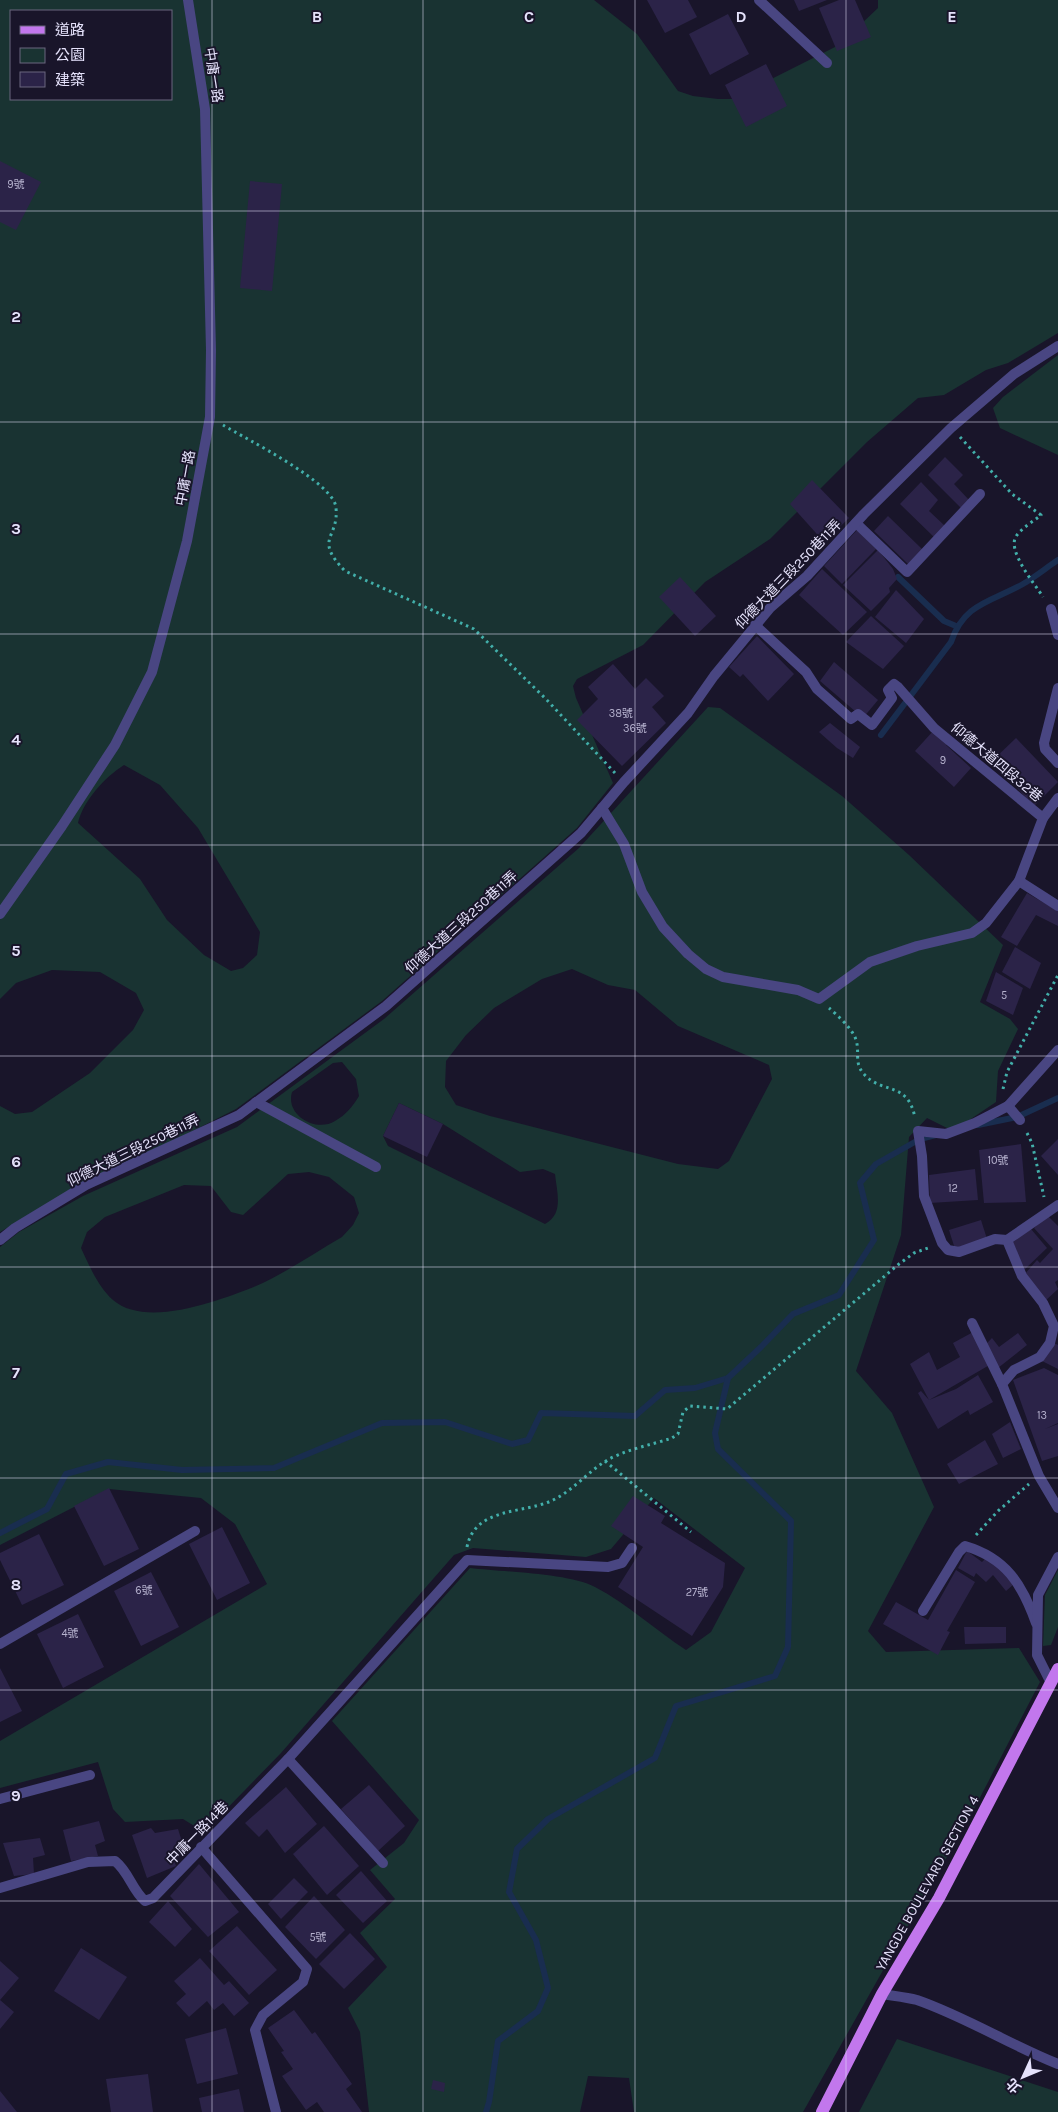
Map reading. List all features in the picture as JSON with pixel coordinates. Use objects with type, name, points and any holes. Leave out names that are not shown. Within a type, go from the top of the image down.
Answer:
[{"type":"main road","name":"YANGDE BOULEVARD SECTION 4","points":[[822,2112],[882,1994],[939,1898],[1058,1668]]},
{"type":"street","name":"中庸一路","points":[[0,914],[62,826],[115,745],[152,672],[187,541],[210,417],[211,350],[205,109],[188,0]]},
{"type":"street","points":[[759,0],[827,64]]},
{"type":"street","name":"仰德大道三段250巷11弄","points":[[0,1240],[16,1228],[86,1186],[239,1115],[386,1006],[581,834],[624,782],[688,713],[714,676],[770,608],[807,576],[856,523],[951,428],[1014,374],[1058,346]]},
{"type":"street","name":"仰德大道三段250巷11弄","points":[[856,523],[907,572],[980,494]]},
{"type":"street","points":[[1051,609],[1058,635]]},
{"type":"street","name":"仰德大道四段32巷","points":[[755,625],[806,672],[818,689],[851,719],[858,714],[872,725],[892,698],[888,690],[894,684],[934,728],[1043,818]]},
{"type":"street","points":[[1058,688],[1044,743],[1045,749],[1058,763]]},
{"type":"street","name":"仰德大道四段32巷","points":[[819,999],[870,962],[917,946],[972,933],[986,923],[1019,881],[1043,818],[1058,798]]},
{"type":"street","points":[[602,808],[624,844],[642,892],[663,927],[688,954],[706,969],[723,977],[752,980],[798,990],[819,999]]},
{"type":"street","points":[[1019,881],[1058,906]]},
{"type":"street","points":[[1058,1050],[1010,1108],[946,1134],[918,1131],[924,1196],[942,1243],[948,1250],[959,1252],[995,1239],[1007,1240],[1047,1215],[1058,1205]]},
{"type":"street","points":[[256,1102],[376,1167]]},
{"type":"street","points":[[1010,1108],[1020,1120]]},
{"type":"street","points":[[1002,1384],[1014,1370],[1040,1357],[1050,1342],[1054,1326],[1044,1303],[1022,1276],[1007,1240]]},
{"type":"street","points":[[972,1323],[1002,1384],[1039,1476],[1058,1508]]},
{"type":"street","points":[[0,1644],[195,1531]]},
{"type":"street","points":[[923,1611],[958,1552],[965,1546],[983,1552],[997,1560],[1017,1581],[1028,1600],[1036,1623]]},
{"type":"street","points":[[467,1560],[608,1567],[622,1563],[632,1548]]},
{"type":"street","points":[[1051,1683],[1037,1655],[1036,1623],[1038,1595],[1058,1557]]},
{"type":"street","name":"中庸一路14巷","points":[[0,1888],[88,1862],[115,1861],[124,1869],[139,1896],[145,1901],[153,1898],[288,1759],[467,1560]]},
{"type":"street","points":[[288,1759],[383,1863]]},
{"type":"street","points":[[0,1799],[90,1776]]},
{"type":"street","points":[[201,1847],[307,1969],[303,1982],[263,2015],[255,2030],[276,2112]]},
{"type":"street","points":[[882,1994],[915,2000],[988,2031],[1017,2047],[1058,2064]]},
{"type":"path","points":[[210,417],[314,480],[331,494],[336,507],[328,540],[333,559],[345,571],[474,629],[546,699],[624,782]]},
{"type":"path","points":[[951,428],[1012,494],[1041,515],[1016,535],[1013,543],[1014,552],[1051,609]]},
{"type":"path","points":[[1010,1108],[1004,1099],[1003,1084],[1046,993],[1058,975]]},
{"type":"path","points":[[819,999],[856,1039],[858,1065],[864,1074],[871,1081],[893,1088],[905,1096],[913,1107],[918,1131]]},
{"type":"path","points":[[1020,1120],[1032,1143],[1047,1215]]},
{"type":"path","points":[[467,1560],[469,1536],[477,1527],[490,1518],[510,1510],[528,1508],[552,1500],[605,1461],[672,1438],[678,1434],[683,1412],[690,1406],[727,1409],[906,1259],[914,1253],[942,1243]]},
{"type":"path","points":[[605,1461],[690,1532]]},
{"type":"path","points":[[965,1546],[998,1511],[1039,1476]]},
{"type":"green space","points":[[0,0],[594,0],[637,34],[678,91],[693,96],[732,99],[839,45],[878,8],[878,0],[1058,0],[1058,333],[1008,363],[986,370],[944,395],[918,398],[867,442],[770,539],[705,582],[643,645],[577,679],[573,686],[576,698],[613,783],[577,828],[382,1001],[236,1109],[35,1211],[0,1232],[0,1106],[15,1114],[32,1112],[90,1073],[133,1030],[144,1010],[136,993],[100,972],[52,970],[16,983],[0,999]],"holes":[[[124,765],[160,785],[198,828],[260,932],[257,955],[243,968],[231,971],[204,955],[167,920],[140,879],[78,823],[85,806],[96,790]]]},
{"type":"green space","points":[[1058,355],[1058,455],[1000,428],[993,408],[1003,397]]},
{"type":"green space","points":[[708,707],[720,708],[842,796],[909,855],[1003,945],[980,1002],[1010,1019],[1018,1029],[998,1071],[996,1102],[953,1131],[927,1118],[909,1137],[901,1235],[856,1371],[892,1413],[934,1507],[868,1631],[886,1652],[1019,1648],[1040,1682],[973,1811],[803,2112],[634,2112],[629,2078],[588,2076],[580,2112],[369,2112],[360,2032],[348,2008],[387,1967],[360,1933],[395,1899],[370,1870],[404,1843],[419,1820],[332,1721],[470,1568],[552,1576],[583,1582],[619,1601],[686,1650],[711,1632],[745,1568],[654,1498],[611,1549],[586,1557],[473,1548],[454,1555],[281,1753],[204,1832],[183,1819],[125,1822],[113,1809],[98,1762],[0,1788],[0,1741],[267,1584],[235,1524],[201,1498],[109,1489],[0,1545],[0,1247],[19,1232],[83,1196],[237,1127],[384,1019],[579,848]],"holes":[[[572,969],[608,985],[635,990],[678,1026],[769,1065],[772,1079],[729,1161],[718,1169],[678,1164],[490,1116],[456,1105],[445,1087],[446,1061],[466,1035],[494,1008],[542,979]],[[342,1062],[356,1079],[359,1096],[349,1110],[335,1121],[319,1125],[304,1120],[293,1108],[292,1092],[333,1063]],[[399,1103],[443,1124],[520,1172],[543,1169],[555,1174],[558,1196],[555,1215],[545,1224],[388,1146],[383,1136]],[[309,1172],[329,1177],[354,1197],[359,1213],[353,1225],[342,1237],[289,1269],[256,1286],[224,1298],[184,1309],[164,1312],[144,1312],[127,1308],[113,1300],[103,1289],[81,1248],[87,1232],[105,1217],[184,1185],[211,1186],[231,1212],[243,1215],[288,1174]]]},
{"type":"green space","points":[[1058,1570],[1058,1627],[1051,1645],[1043,1646],[1045,1595]]},
{"type":"green space","points":[[897,2039],[1058,2092],[1058,2112],[859,2112]]},
{"type":"building","points":[[647,0],[688,0],[697,17],[665,33]]},
{"type":"building","points":[[794,0],[827,0],[799,11]]},
{"type":"building","points":[[839,0],[855,0],[871,37],[837,51],[819,8]]},
{"type":"building","points":[[728,14],[749,54],[710,75],[689,34]]},
{"type":"building","points":[[766,64],[787,106],[746,127],[725,85]]},
{"type":"building","points":[[0,161],[41,182],[16,230],[0,222]]},
{"type":"building","points":[[250,181],[282,184],[272,291],[240,288]]},
{"type":"building","points":[[945,457],[963,475],[954,484],[969,500],[961,508],[928,475]]},
{"type":"building","points":[[812,480],[849,518],[824,542],[790,504]]},
{"type":"building","points":[[921,482],[938,500],[929,511],[945,526],[935,538],[900,504]]},
{"type":"building","points":[[888,516],[923,550],[908,564],[874,531]]},
{"type":"building","points":[[857,530],[876,549],[842,584],[824,566]]},
{"type":"building","points":[[878,550],[893,569],[897,579],[889,588],[890,592],[871,611],[843,585]]},
{"type":"building","points":[[822,569],[867,612],[843,635],[799,595]]},
{"type":"building","points":[[680,577],[716,616],[695,636],[659,597]]},
{"type":"building","points":[[896,590],[924,619],[906,643],[875,617]]},
{"type":"building","points":[[871,616],[904,646],[883,669],[846,642]]},
{"type":"building","points":[[757,636],[794,674],[768,701],[743,674],[740,677],[729,667]]},
{"type":"building","points":[[834,662],[878,700],[863,718],[820,681]]},
{"type":"building","points":[[613,664],[635,689],[646,678],[664,696],[652,707],[666,723],[622,766],[577,720],[598,699],[588,687]]},
{"type":"building","points":[[830,723],[860,747],[853,758],[837,748],[819,732]]},
{"type":"building","points":[[934,730],[948,743],[946,745],[971,768],[954,787],[915,751]]},
{"type":"building","points":[[1016,738],[1058,782],[1034,806],[992,761]]},
{"type":"building","points":[[1027,893],[1058,911],[1058,926],[1036,915],[1017,946],[1001,937]]},
{"type":"building","points":[[1015,947],[1041,963],[1030,989],[1002,972]]},
{"type":"building","points":[[996,972],[1023,988],[1013,1015],[986,1001]]},
{"type":"building","points":[[399,1103],[443,1124],[427,1157],[383,1136]]},
{"type":"building","points":[[1058,1139],[1058,1175],[1041,1156]]},
{"type":"building","points":[[1021,1144],[1026,1202],[984,1203],[979,1150]]},
{"type":"building","points":[[975,1169],[978,1200],[930,1203],[929,1175]]},
{"type":"building","points":[[1047,1215],[1058,1226],[1058,1280],[1055,1282],[1058,1289],[1045,1301],[1024,1275],[1037,1260],[1040,1263],[1053,1249],[1034,1228]]},
{"type":"building","points":[[981,1220],[987,1239],[955,1249],[949,1230]]},
{"type":"building","points":[[1031,1229],[1047,1248],[1023,1271],[1011,1242]]},
{"type":"building","points":[[975,1331],[993,1363],[929,1400],[910,1364],[929,1352],[937,1370],[960,1357],[953,1343]]},
{"type":"building","points":[[1018,1333],[1027,1345],[998,1368],[986,1344],[992,1338],[999,1347]]},
{"type":"building","points":[[1052,1342],[1058,1345],[1058,1369],[1042,1361]]},
{"type":"building","points":[[1044,1368],[1058,1375],[1058,1423],[1045,1429],[1058,1424],[1058,1456],[1042,1461],[1013,1380]]},
{"type":"building","points":[[978,1375],[993,1402],[970,1415],[968,1410],[938,1429],[918,1393],[921,1391],[929,1400],[956,1389]]},
{"type":"building","points":[[1010,1422],[1021,1449],[1003,1458],[992,1434]]},
{"type":"building","points":[[985,1440],[998,1464],[959,1484],[947,1464]]},
{"type":"building","points":[[109,1488],[139,1549],[104,1566],[74,1506]]},
{"type":"building","points":[[633,1496],[665,1516],[661,1523],[725,1563],[723,1587],[692,1636],[618,1587],[643,1547],[611,1526]]},
{"type":"building","points":[[222,1527],[250,1583],[217,1600],[189,1544]]},
{"type":"building","points":[[39,1534],[64,1585],[22,1605],[0,1560],[0,1553]]},
{"type":"building","points":[[967,1551],[982,1562],[988,1556],[1014,1584],[1006,1591],[993,1575],[986,1582],[976,1573],[974,1577],[958,1568]]},
{"type":"building","points":[[956,1570],[975,1582],[947,1631],[950,1632],[938,1655],[883,1624],[896,1602],[928,1620]]},
{"type":"building","points":[[151,1572],[179,1627],[141,1646],[114,1591]]},
{"type":"building","points":[[78,1614],[104,1667],[63,1688],[37,1634]]},
{"type":"building","points":[[964,1627],[1006,1627],[1006,1643],[965,1644]]},
{"type":"building","points":[[0,1668],[22,1711],[0,1722]]},
{"type":"building","points":[[369,1785],[405,1826],[378,1851],[341,1809]]},
{"type":"building","points":[[286,1787],[317,1824],[285,1853],[267,1829],[259,1837],[245,1823]]},
{"type":"building","points":[[99,1821],[105,1841],[95,1845],[98,1856],[71,1861],[63,1830]]},
{"type":"building","points":[[324,1826],[359,1866],[327,1895],[293,1854]]},
{"type":"building","points":[[151,1828],[155,1833],[178,1829],[183,1845],[171,1851],[176,1866],[147,1878],[132,1835]]},
{"type":"building","points":[[40,1838],[45,1855],[33,1858],[34,1874],[14,1876],[3,1843]]},
{"type":"building","points":[[199,1864],[239,1912],[208,1937],[170,1896]]},
{"type":"building","points":[[361,1871],[387,1901],[363,1923],[336,1895]]},
{"type":"building","points":[[294,1878],[308,1892],[281,1919],[268,1904]]},
{"type":"building","points":[[314,1896],[345,1930],[316,1959],[285,1927]]},
{"type":"building","points":[[168,1901],[192,1929],[175,1947],[149,1922]]},
{"type":"building","points":[[237,1926],[277,1970],[249,1995],[209,1951]]},
{"type":"building","points":[[350,1933],[375,1959],[344,1989],[319,1964]]},
{"type":"building","points":[[81,1948],[127,1977],[99,2020],[54,1991]]},
{"type":"building","points":[[200,1958],[224,1985],[229,1981],[249,2003],[234,2016],[223,2003],[214,2010],[207,2001],[189,2017],[176,2003],[186,1994],[174,1981]]},
{"type":"building","points":[[0,1961],[19,1978],[0,2000]]},
{"type":"building","points":[[0,2000],[14,2012],[0,2029]]},
{"type":"building","points":[[294,2010],[312,2034],[315,2032],[352,2084],[346,2089],[362,2112],[324,2112],[317,2102],[306,2110],[282,2076],[293,2069],[281,2052],[284,2051],[268,2028]]},
{"type":"building","points":[[226,2028],[238,2074],[197,2084],[185,2039]]},
{"type":"building","points":[[148,2074],[153,2112],[111,2112],[106,2079]]},
{"type":"building","points":[[433,2080],[445,2083],[444,2092],[431,2089]]},
{"type":"building","points":[[239,2089],[244,2112],[202,2112],[199,2098]]},
{"type":"building","points":[[0,2091],[17,2112],[0,2112]]},
{"type":"waterway","points":[[881,735],[951,642],[963,619],[971,611],[1023,584],[1058,560]]},
{"type":"waterway","points":[[898,577],[944,621],[956,626]]},
{"type":"waterway","points":[[978,1125],[1017,1117],[1058,1098]]},
{"type":"waterway","points":[[486,2112],[498,2041],[538,2011],[548,1988],[536,1940],[509,1892],[517,1849],[548,1819],[655,1758],[676,1706],[775,1676],[788,1647],[791,1521],[718,1449],[715,1433],[728,1378],[793,1314],[839,1295],[874,1240],[860,1183],[876,1164],[920,1139],[936,1135]]},
{"type":"waterway","points":[[0,1533],[47,1509],[66,1474],[108,1462],[182,1470],[274,1468],[382,1423],[445,1422],[512,1444],[528,1440],[541,1413],[635,1416],[665,1390],[695,1388],[728,1378]]}]
